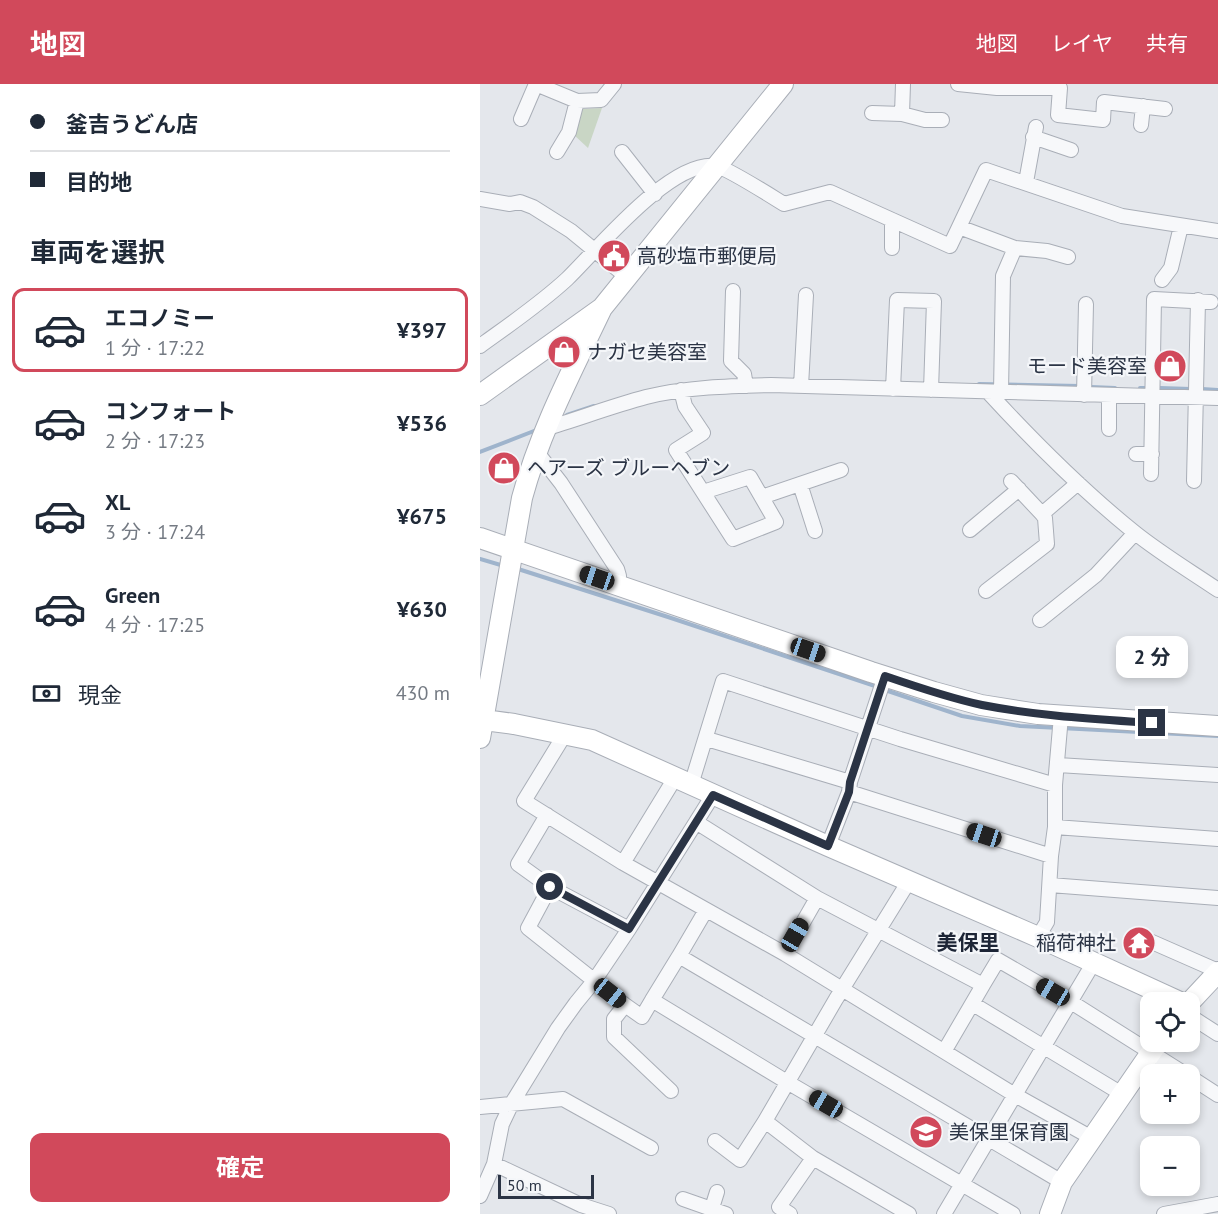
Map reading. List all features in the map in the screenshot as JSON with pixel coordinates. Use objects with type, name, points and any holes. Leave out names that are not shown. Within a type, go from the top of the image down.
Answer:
[{"type":"street","points":[[521,119],[536,84],[577,101],[601,100],[614,84]]},
{"type":"street","points":[[783,84],[602,308],[544,429],[522,498],[481,726],[565,734],[592,740],[1158,992]]},
{"type":"street","points":[[902,114],[903,84]]},
{"type":"street","points":[[958,84],[998,94],[1060,88],[1058,115],[1103,120],[1104,102],[1165,109]]},
{"type":"street","points":[[557,152],[569,132],[577,101]]},
{"type":"street","points":[[1141,125],[1143,106]]},
{"type":"street","points":[[872,113],[902,114],[925,120],[942,120]]},
{"type":"street","points":[[1026,182],[1035,132],[1071,151]]},
{"type":"street","points":[[622,152],[655,194]]},
{"type":"street","points":[[480,346],[567,280],[615,228],[655,194],[694,168],[717,166],[784,204],[830,192],[950,246],[986,170],[1122,216],[1218,231]]},
{"type":"street","points":[[480,199],[510,204],[520,202],[533,207],[552,218],[627,277]]},
{"type":"street","points":[[892,220],[892,248]]},
{"type":"street","points":[[1162,280],[1172,268],[1181,226]]},
{"type":"street","points":[[959,227],[1016,248],[1047,251],[1068,257]]},
{"type":"street","points":[[1016,248],[1003,276],[994,392],[1017,424],[1078,483],[1136,533],[1218,590]]},
{"type":"street","points":[[733,291],[731,361],[744,374],[746,386]]},
{"type":"street","points":[[1151,474],[1154,299],[1204,301],[1197,398],[1200,458],[1194,481]]},
{"type":"street","points":[[893,389],[897,300],[934,301],[931,390]]},
{"type":"street","points":[[802,381],[809,302]]},
{"type":"street","points":[[1084,394],[1086,304]]},
{"type":"street","points":[[482,389],[602,308]]},
{"type":"street","points":[[544,429],[646,398],[681,390],[802,381],[893,389],[1218,398]]},
{"type":"street","points":[[681,390],[685,406],[703,433],[676,450],[733,539],[776,522],[750,477],[703,492]]},
{"type":"street","points":[[1109,395],[1109,429]]},
{"type":"street","points":[[536,451],[561,483],[617,569],[618,585]]},
{"type":"street","points":[[1136,454],[1152,454]]},
{"type":"street","points":[[762,497],[841,470]]},
{"type":"street","points":[[1042,514],[1078,483]]},
{"type":"street","points":[[800,484],[815,531]]},
{"type":"street","points":[[973,521],[1015,485],[1045,518],[1047,544],[1057,555]]},
{"type":"street","points":[[1040,620],[1096,575],[1136,533]]},
{"type":"street","points":[[480,538],[885,676],[981,705],[1061,716],[1218,726]]},
{"type":"street","points":[[988,584],[1047,544]]},
{"type":"street","points":[[1064,601],[1073,613]]},
{"type":"street","points":[[828,846],[850,787],[885,676]]},
{"type":"street","points":[[623,863],[683,781],[706,739],[723,681],[868,729],[1055,785]]},
{"type":"street","points":[[1038,937],[1047,922],[1061,716]]},
{"type":"street","points":[[565,734],[524,801],[623,863],[784,954],[1016,1095],[1092,1138]]},
{"type":"street","points":[[706,739],[1051,856]]},
{"type":"street","points":[[1058,765],[1218,776]]},
{"type":"street","points":[[480,1196],[506,1134],[502,1124],[512,1103],[558,1028],[594,981],[629,929],[713,795]]},
{"type":"street","points":[[547,815],[519,864],[550,887],[629,929]]},
{"type":"street","points":[[696,822],[817,898],[983,985]]},
{"type":"street","points":[[1055,827],[1218,839]]},
{"type":"street","points":[[715,1141],[740,1160],[813,1036],[909,881]]},
{"type":"street","points":[[1050,885],[1218,898]]},
{"type":"street","points":[[550,887],[528,928],[642,1017],[705,910]]},
{"type":"street","points":[[784,954],[817,898]]},
{"type":"street","points":[[1152,942],[1163,954],[1218,971],[1199,992]]},
{"type":"street","points":[[679,956],[1062,1182]]},
{"type":"street","points":[[945,1050],[998,960],[1140,1039]]},
{"type":"street","points":[[944,1214],[1094,962]]},
{"type":"street","points":[[652,1000],[1013,1214]]},
{"type":"street","points":[[973,1004],[1122,1094]]},
{"type":"street","points":[[625,1005],[614,1019],[614,1037],[671,1091]]},
{"type":"street","points":[[1200,1022],[1218,1034]]},
{"type":"street","points":[[1050,1214],[1062,1182],[1152,1052]]},
{"type":"street","points":[[1161,1052],[1174,1064]]},
{"type":"street","points":[[1200,1083],[1218,1095]]},
{"type":"street","points":[[480,1107],[563,1099],[651,1148]]},
{"type":"street","points":[[765,1121],[813,1158],[909,1214]]},
{"type":"street","points":[[789,1214],[779,1207],[813,1158]]},
{"type":"street","points":[[494,1164],[581,1205],[609,1214]]},
{"type":"street","points":[[712,1208],[717,1192]]},
{"type":"street","points":[[683,1199],[726,1214]]},
{"type":"street","points":[[1164,1214],[1218,1204]]},
{"type":"green space","points":[[602,108],[588,148],[573,134],[581,109]]},
{"type":"waterway","points":[[979,384],[1080,386]]},
{"type":"waterway","points":[[1091,387],[1115,388]]},
{"type":"waterway","points":[[1140,388],[1147,388]]},
{"type":"waterway","points":[[1160,388],[1191,389]]},
{"type":"waterway","points":[[1202,389],[1218,390]]},
{"type":"waterway","points":[[567,415],[594,406]]},
{"type":"waterway","points":[[480,452],[539,429]]},
{"type":"waterway","points":[[480,559],[504,566]]},
{"type":"waterway","points":[[515,568],[878,687]]},
{"type":"waterway","points":[[885,690],[962,716],[1020,726],[1218,736]]},
{"type":"place","name":"高砂塩市郵便局","points":[[614,256]]},
{"type":"place","name":"ナガセ美容室","points":[[564,352]]},
{"type":"place","name":"モード美容室","points":[[1170,366]]},
{"type":"place","name":"ヘアーズ ブルーヘブン","points":[[504,468]]},
{"type":"place","name":"稲荷神社","points":[[1139,943]]},
{"type":"place","name":"美保里保育園","points":[[926,1132]]},
{"type":"district","name":"美保里","points":[[968,943]]},
{"type":"route","points":[[550,887],[629,929],[713,795],[828,846],[849,792],[850,782],[885,676],[981,705],[1038,714],[1152,723]]}]
